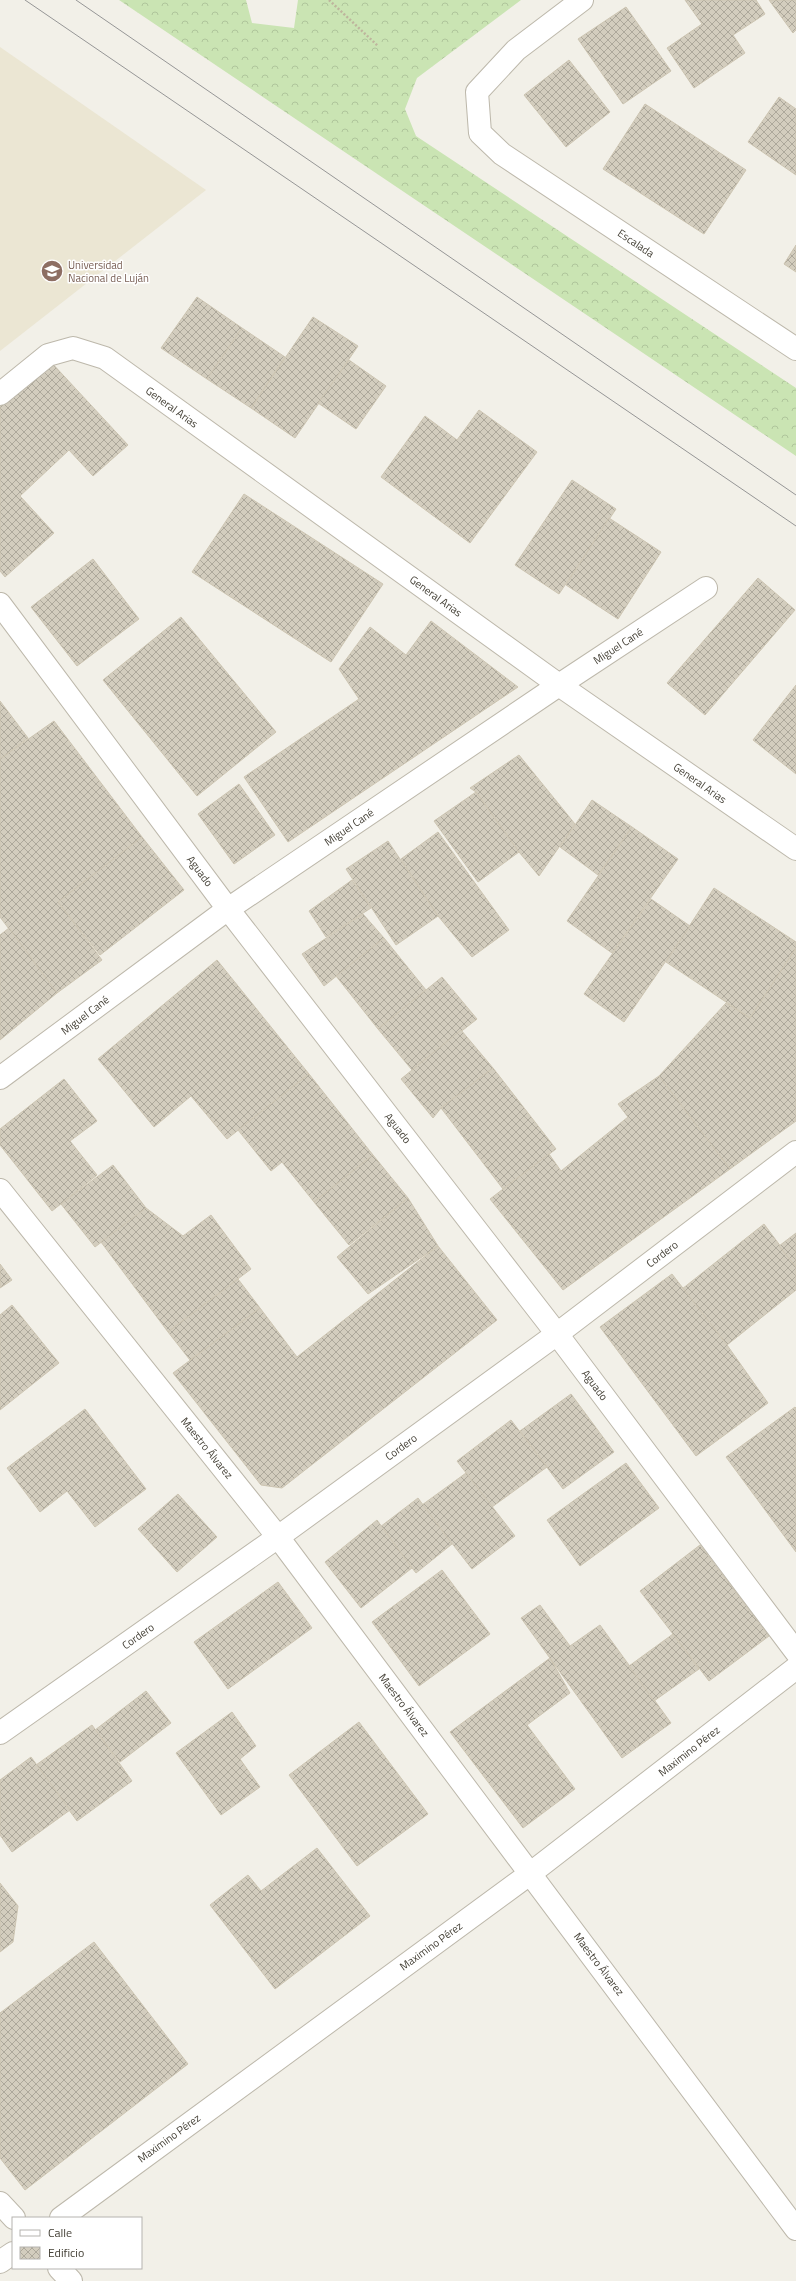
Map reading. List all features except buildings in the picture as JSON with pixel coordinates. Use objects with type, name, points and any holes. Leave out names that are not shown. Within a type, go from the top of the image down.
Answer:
[{"type":"street","name":"Escalada","points":[[582,0],[516,50],[478,92],[480,133],[502,154],[796,349]]},
{"type":"street","name":"General Arias","points":[[0,394],[48,356],[73,348],[105,358],[559,685],[796,849]]},
{"type":"street","name":"Miguel Cané","points":[[0,1078],[228,909],[559,685],[706,588]]},
{"type":"street","name":"Aguado","points":[[0,604],[228,909],[558,1334],[796,1652]]},
{"type":"street","name":"Cordero","points":[[0,1733],[278,1537],[558,1334],[796,1152]]},
{"type":"street","name":"Maestro Álvarez","points":[[0,1190],[278,1537],[796,2229]]},
{"type":"street","name":"Maximino Pérez","points":[[61,2217],[531,1873],[796,1668]]},
{"type":"street","points":[[0,2202],[13,2217]]},
{"type":"street","points":[[0,2262],[12,2254]]},
{"type":"street","points":[[60,2269],[71,2281]]},
{"type":"path","points":[[329,0],[378,46]]},
{"type":"shaded area","name":"Universidad Nacional de Luján","points":[[0,47],[206,190],[0,351]]},
{"type":"green space","points":[[119,0],[246,0],[252,23],[294,28],[298,0],[521,0],[417,78],[405,109],[416,136],[796,388],[796,456]]},
{"type":"tram line","points":[[25,0],[796,526]]},
{"type":"tram line","points":[[76,0],[796,495]]},
{"type":"place","name":"Universidad Nacional de Luján","points":[[52,271]]}]
